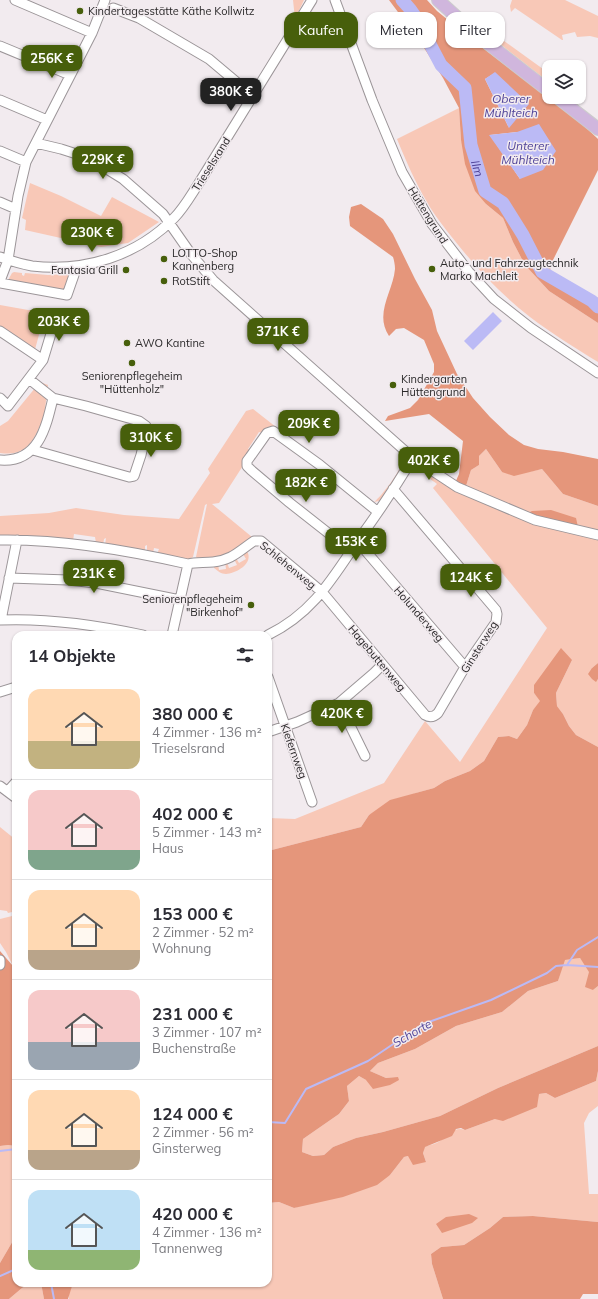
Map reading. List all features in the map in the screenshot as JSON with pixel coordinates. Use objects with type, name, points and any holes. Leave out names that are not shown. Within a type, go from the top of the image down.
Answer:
[{"type":"main road","points":[[438,0],[472,31],[542,86]]},
{"type":"main road","points":[[566,104],[598,129]]},
{"type":"street","points":[[15,0],[92,32]]},
{"type":"street","points":[[74,267],[74,275],[67,295],[0,282],[26,162],[92,32],[105,0]]},
{"type":"street","name":"Trieselsrand","points":[[4,258],[32,266],[74,267],[109,259],[126,253],[137,247],[169,223],[179,213],[199,183],[312,0]]},
{"type":"street","name":"Hüttengrund","points":[[335,0],[372,100],[402,172],[432,224],[469,272],[494,299],[531,328],[598,373]]},
{"type":"street","points":[[113,8],[139,18],[209,59],[254,96]]},
{"type":"street","points":[[0,46],[70,75]]},
{"type":"street","points":[[0,100],[47,120]]},
{"type":"street","points":[[36,143],[89,158],[123,179],[163,214],[191,254],[213,280],[413,458],[457,487],[503,507],[541,522],[598,535]]},
{"type":"street","points":[[0,151],[26,162]]},
{"type":"street","points":[[0,202],[16,209]]},
{"type":"street","points":[[0,398],[8,406],[44,360],[56,317]]},
{"type":"street","points":[[0,331],[44,360]]},
{"type":"street","points":[[28,379],[53,398],[139,421],[146,426],[147,429],[137,470],[134,476],[129,477],[33,450]]},
{"type":"street","points":[[0,460],[11,460],[23,457],[33,450],[43,433],[49,418],[53,398]]},
{"type":"street","points":[[351,551],[290,503],[248,466],[247,461],[267,432],[273,431],[320,465],[378,512]]},
{"type":"street","points":[[272,633],[300,615],[322,592],[357,543],[413,458]]},
{"type":"street","name":"Ginsterweg","points":[[393,489],[496,610],[497,614],[496,622],[435,716]]},
{"type":"street","points":[[0,540],[28,540],[103,548],[188,564],[173,631]]},
{"type":"street","points":[[17,540],[1,620],[32,620],[87,624],[123,631]]},
{"type":"street","name":"Schlehenweg","points":[[188,564],[213,562],[225,559],[243,550],[254,541],[259,540],[322,592]]},
{"type":"street","name":"Holunderweg","points":[[357,543],[364,549],[466,667]]},
{"type":"street","points":[[9,578],[68,580],[96,583],[180,600]]},
{"type":"street","name":"Hagebuttenweg","points":[[322,592],[425,715],[430,717],[435,716]]},
{"type":"street","points":[[272,731],[285,727],[339,703],[374,673],[382,664]]},
{"type":"street","points":[[0,692],[12,688]]},
{"type":"street","name":"Kiefernweg","points":[[272,689],[312,802]]},
{"type":"street","points":[[339,703],[364,756]]},
{"type":"street","points":[[0,786],[12,794]]},
{"type":"street","points":[[8,791],[12,786]]},
{"type":"street","points":[[0,960],[0,965]]},
{"type":"shaded area","points":[[293,0],[304,0],[298,12],[294,12]]},
{"type":"shaded area","points":[[389,0],[427,0],[445,18],[445,48],[483,48],[542,93],[542,104],[556,104],[581,123],[598,139],[598,170],[551,264],[550,271],[598,298],[598,323],[549,291],[525,265],[503,218],[486,204],[475,191],[465,164],[461,140],[459,108],[443,78],[424,48],[437,48],[437,12],[398,12]],"holes":[[[495,73],[509,128],[485,79]],[[517,132],[520,179],[490,135]]]},
{"type":"shaded area","points":[[512,0],[565,0],[598,16],[598,38],[590,36],[577,37],[575,32],[562,35],[562,40],[515,8],[511,12],[510,6]]},
{"type":"shaded area","points":[[505,42],[542,68],[542,77],[505,48]]},
{"type":"shaded area","points":[[459,108],[461,140],[486,204],[503,218],[525,265],[549,291],[598,323],[598,362],[538,323],[501,292],[459,246],[438,219],[423,194],[397,139]]},
{"type":"shaded area","points":[[30,183],[61,196],[101,216],[112,197],[159,222],[128,243],[101,247],[25,230],[26,220],[22,218]]},
{"type":"shaded area","points":[[361,204],[383,219],[393,234],[432,310],[437,331],[457,374],[473,398],[509,435],[524,445],[538,449],[598,459],[598,506],[563,494],[542,469],[514,476],[502,472],[486,449],[479,456],[479,465],[471,470],[466,486],[455,483],[459,474],[463,441],[429,414],[385,421],[388,416],[410,408],[418,400],[434,372],[434,364],[424,340],[404,328],[396,329],[389,336],[383,319],[386,302],[394,278],[395,269],[393,257],[350,226],[349,217],[351,207]]},
{"type":"shaded area","points":[[14,272],[22,273],[24,276],[25,273],[48,275],[70,274],[65,291],[7,282]]},
{"type":"shaded area","points":[[0,305],[45,313],[34,353],[0,330]]},
{"type":"shaded area","points":[[40,382],[48,385],[45,412],[44,418],[32,442],[19,452],[7,454],[0,453],[0,426],[8,421]]},
{"type":"shaded area","points":[[253,409],[276,427],[264,433],[259,432],[248,449],[252,450],[246,461],[219,503],[212,504],[252,537],[225,556],[199,559],[196,557],[207,504],[205,505],[193,557],[187,560],[157,554],[159,549],[154,548],[153,553],[147,552],[147,545],[145,546],[145,552],[105,545],[106,538],[104,539],[103,545],[96,543],[95,537],[74,534],[73,541],[0,538],[0,516],[49,513],[76,508],[124,515],[179,519],[210,473],[208,469],[246,411]]},
{"type":"shaded area","points":[[486,449],[502,472],[528,472],[542,469],[563,494],[598,506],[598,532],[528,513],[466,486],[471,470],[479,465],[479,456]]},
{"type":"shaded area","points":[[404,458],[402,468],[396,478],[383,497],[379,501],[374,502],[382,494],[400,469]]},
{"type":"shaded area","points":[[426,470],[452,486],[598,539],[598,663],[592,668],[596,681],[598,679],[598,747],[576,735],[557,706],[556,693],[572,660],[534,693],[541,701],[533,710],[527,725],[517,739],[509,736],[498,737],[484,761],[470,771],[445,781],[434,788],[416,793],[369,815],[361,827],[272,850],[272,818],[295,819],[384,783],[425,721],[460,762],[547,628],[433,488],[437,484],[431,480]]},
{"type":"shaded area","points":[[551,510],[576,518],[578,527],[528,513],[532,511]]},
{"type":"shaded area","points":[[247,551],[249,555],[248,560],[243,567],[235,572],[226,574],[221,573],[214,568],[214,565],[218,564],[219,570],[226,569],[225,562],[227,562],[229,568],[237,565],[234,559],[236,558],[239,563],[246,559],[243,554]]},
{"type":"shaded area","points":[[561,648],[572,660],[556,693],[557,706],[576,735],[598,747],[598,986],[593,990],[585,987],[589,972],[580,958],[565,960],[558,981],[528,991],[502,1012],[456,1026],[415,1049],[378,1063],[370,1071],[386,1078],[398,1077],[399,1080],[390,1085],[373,1089],[366,1080],[359,1076],[347,1086],[349,1101],[339,1114],[303,1139],[302,1152],[313,1156],[324,1155],[333,1147],[356,1138],[440,1116],[498,1088],[598,1046],[598,1071],[596,1081],[555,1098],[546,1093],[539,1094],[537,1107],[503,1121],[495,1119],[465,1130],[461,1128],[456,1129],[452,1136],[425,1147],[423,1153],[426,1162],[413,1165],[408,1156],[404,1157],[390,1175],[377,1185],[343,1197],[294,1208],[279,1202],[272,1203],[272,850],[361,827],[369,815],[390,800],[434,788],[445,781],[470,771],[484,761],[498,737],[509,736],[517,739],[527,725],[533,710],[540,701],[534,693],[534,685]]},
{"type":"shaded area","points":[[598,663],[598,679],[596,682],[588,674]]},
{"type":"shaded area","points":[[0,827],[12,837],[12,912],[8,913],[7,911],[0,910]]},
{"type":"shaded area","points":[[12,916],[12,964],[0,943],[0,919]]},
{"type":"shaded area","points":[[0,951],[12,965],[12,1146],[0,1146]]},
{"type":"shaded area","points":[[580,958],[590,972],[593,990],[598,986],[598,1046],[498,1088],[440,1116],[356,1138],[333,1147],[324,1155],[313,1156],[302,1152],[303,1139],[339,1114],[349,1101],[347,1086],[359,1076],[366,1080],[398,1077],[386,1078],[370,1071],[378,1063],[415,1049],[456,1026],[502,1012],[528,991],[558,981],[564,960]]},
{"type":"shaded area","points":[[598,1071],[598,1106],[589,1113],[584,1123],[589,1194],[598,1194],[598,1222],[533,1216],[503,1217],[490,1228],[464,1245],[441,1247],[431,1254],[432,1264],[443,1299],[69,1299],[71,1287],[272,1287],[272,1203],[279,1202],[294,1208],[390,1175],[404,1157],[408,1156],[426,1162],[423,1153],[424,1147],[438,1142],[455,1130],[465,1130],[495,1119],[539,1094],[546,1093],[555,1098],[596,1081]]},
{"type":"shaded area","points":[[0,1146],[12,1146],[12,1242],[0,1263]]},
{"type":"shaded area","points":[[469,1214],[478,1218],[472,1223],[442,1233],[436,1224],[446,1217]]},
{"type":"shaded area","points":[[533,1216],[598,1222],[598,1294],[583,1294],[580,1299],[443,1299],[432,1264],[431,1254],[441,1247],[464,1245],[490,1228],[503,1217]]},
{"type":"shaded area","points":[[12,1242],[12,1287],[24,1287],[9,1299],[0,1299],[0,1263]]},
{"type":"shaded area","points":[[42,1287],[44,1299],[9,1299],[22,1288]]},
{"type":"shaded area","points":[[42,1287],[72,1287],[68,1299],[44,1299]]},
{"type":"water","name":"Oberer Mühlteich","points":[[495,72],[529,104],[509,128],[485,79]]},
{"type":"water","name":"Unterer Mühlteich","points":[[539,124],[556,151],[543,170],[520,179],[489,135],[517,132]]},
{"type":"water","points":[[493,312],[502,321],[473,350],[464,341]]},
{"type":"waterway","name":"Ilm","points":[[402,0],[422,26],[441,65],[465,88],[471,145],[485,191],[503,203],[523,235],[542,272],[592,301],[598,307]]},
{"type":"waterway","points":[[567,965],[577,950],[598,937]]},
{"type":"waterway","name":"Schorte","points":[[272,1122],[285,1123],[306,1089],[368,1061],[423,1024],[491,1000],[547,973],[556,966],[567,965],[598,967]]},
{"type":"waterway","points":[[0,1151],[12,1150]]},
{"type":"waterway","name":"Schorte","points":[[0,1276],[12,1271]]},
{"type":"waterway","points":[[52,1287],[54,1299]]},
{"type":"place","name":"Kindertagesstätte Käthe Kollwitz","points":[[80,11]]},
{"type":"place","name":"LOTTO-Shop Kannenberg","points":[[164,259]]},
{"type":"place","name":"Auto- und Fahrzeugtechnik Marko Machleit","points":[[432,269]]},
{"type":"place","name":"Fantasia Grill","points":[[126,270]]},
{"type":"place","name":"RotStift","points":[[164,281]]},
{"type":"place","name":"AWO Kantine","points":[[127,343]]},
{"type":"place","name":"Seniorenpflegeheim \"Hüttenholz\"","points":[[132,363]]},
{"type":"place","name":"Kindergarten Hüttengrund","points":[[393,385]]},
{"type":"place","name":"Seniorenpflegeheim \"Birkenhof\"","points":[[251,605]]}]
